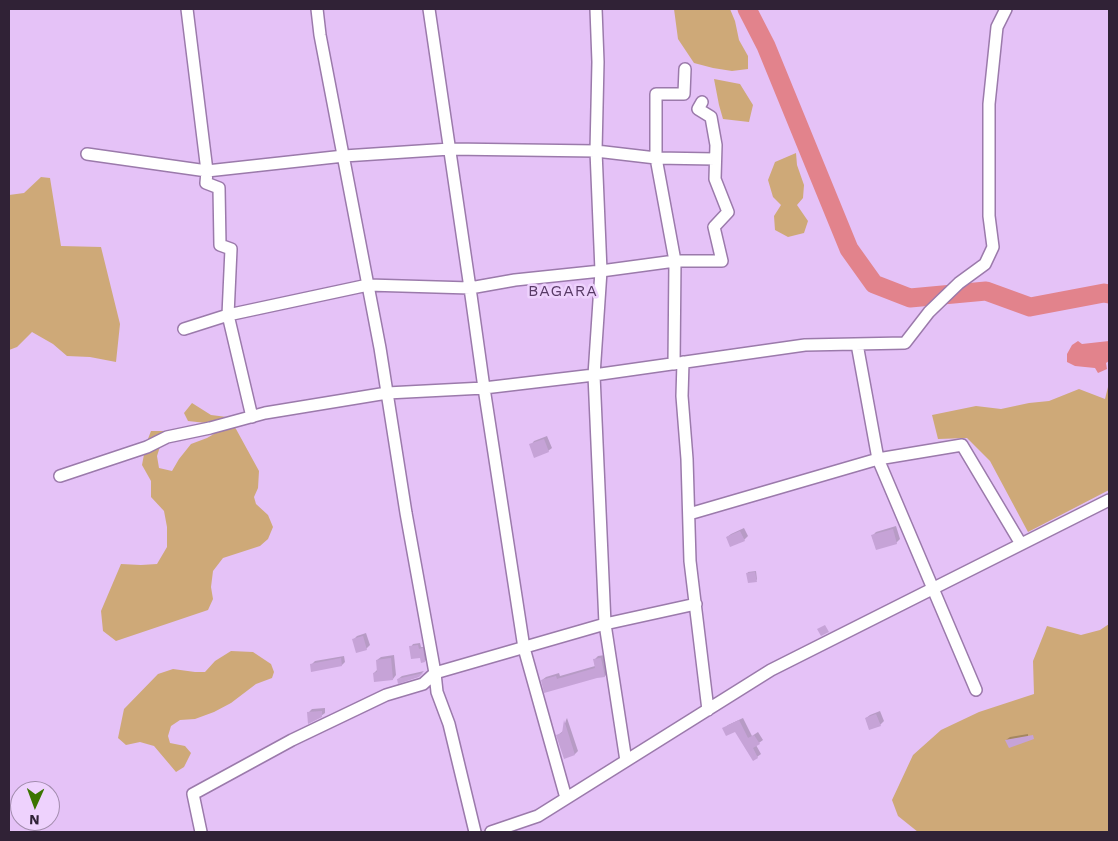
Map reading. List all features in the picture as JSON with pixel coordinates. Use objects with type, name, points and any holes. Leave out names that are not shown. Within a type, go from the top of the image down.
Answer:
[{"type":"street","points":[[187,9],[207,171],[206,183],[219,188],[220,245],[231,249],[228,315],[252,417]]},
{"type":"street","points":[[317,9],[320,35],[387,393],[437,692],[449,724],[475,832]]},
{"type":"street","points":[[429,9],[524,648],[566,798]]},
{"type":"street","points":[[596,9],[598,62],[596,151],[601,271],[594,375],[605,624],[626,761]]},
{"type":"street","points":[[60,476],[147,447],[167,437],[265,414],[387,393],[484,388],[594,375],[805,345],[905,344],[929,312],[959,283],[985,264],[993,247],[988,216],[989,104],[997,27],[1006,9]]},
{"type":"street","points":[[685,69],[684,94],[656,94],[656,158],[675,261],[678,363],[687,459],[690,561],[708,710]]},
{"type":"street","points":[[184,329],[228,315],[368,285],[470,288],[514,280],[675,261],[722,261],[714,227],[728,212],[715,179],[716,145],[711,117],[698,110],[702,102]]},
{"type":"street","points":[[86,154],[207,171],[344,156],[450,149],[596,151],[656,158],[715,159]]},
{"type":"street","points":[[857,344],[878,459],[976,690]]},
{"type":"street","points":[[689,514],[878,459],[962,445],[1021,544]]},
{"type":"street","points":[[491,832],[538,816],[771,670],[1109,500]]},
{"type":"street","points":[[201,832],[193,794],[292,740],[386,695],[423,684],[435,673],[605,624],[696,604]]},
{"type":"shaded area","points":[[674,9],[730,9],[739,40],[748,56],[748,69],[732,71],[694,63],[678,39]]},
{"type":"shaded area","points":[[714,79],[740,84],[753,105],[749,122],[723,119]]},
{"type":"shaded area","points":[[796,153],[797,165],[804,185],[803,198],[797,205],[808,221],[804,233],[788,237],[775,230],[774,216],[781,205],[773,197],[768,180],[775,162]]},
{"type":"shaded area","points":[[41,177],[50,178],[61,246],[101,247],[120,324],[116,362],[90,357],[67,356],[53,344],[32,332],[17,347],[9,350],[9,195],[24,193]]},
{"type":"shaded area","points":[[1078,341],[1082,344],[1109,341],[1107,369],[1098,373],[1095,368],[1075,366],[1067,362],[1067,354],[1072,345]]},
{"type":"shaded area","points":[[1109,383],[1109,490],[1028,532],[990,461],[967,438],[938,439],[932,415],[976,406],[1001,409],[1049,401],[1079,389],[1105,399]]},
{"type":"shaded area","points":[[192,403],[211,415],[227,417],[236,429],[259,471],[258,488],[254,497],[256,504],[268,515],[273,527],[268,539],[260,546],[223,558],[213,571],[211,587],[213,599],[208,610],[116,641],[103,631],[101,611],[121,564],[157,564],[167,547],[167,527],[164,511],[151,497],[151,481],[142,465],[146,444],[151,431],[165,431],[157,456],[159,468],[172,471],[191,444],[219,431],[206,423],[188,421],[184,413]]},
{"type":"shaded area","points":[[1109,624],[1109,832],[918,832],[898,816],[892,800],[913,755],[941,730],[979,712],[1034,694],[1033,661],[1047,626],[1081,635],[1100,630]]},
{"type":"shaded area","points":[[231,651],[253,652],[271,664],[274,672],[272,678],[256,684],[231,703],[214,712],[195,719],[180,720],[171,726],[168,736],[170,743],[185,746],[191,753],[184,767],[176,772],[154,746],[140,742],[126,745],[118,738],[124,709],[158,674],[173,669],[205,672],[215,661]]},
{"type":"building","points":[[544,439],[549,452],[534,458],[529,444]]},
{"type":"building","points":[[893,529],[897,544],[876,550],[871,535]]},
{"type":"building","points":[[740,531],[745,541],[730,547],[726,537]]},
{"type":"building","points":[[755,572],[757,582],[748,583],[746,573]]},
{"type":"building","points":[[825,625],[829,632],[821,636],[817,629]]},
{"type":"building","points":[[363,636],[367,650],[356,653],[352,639]]},
{"type":"building","points":[[418,645],[419,649],[423,648],[425,662],[421,663],[420,658],[411,659],[409,646]]},
{"type":"building","points":[[341,658],[342,666],[311,672],[310,664]]},
{"type":"building","points":[[391,658],[393,680],[374,682],[373,673],[377,672],[376,660]]},
{"type":"building","points":[[601,658],[605,677],[544,693],[541,680],[556,676],[557,679],[595,668],[593,659]]},
{"type":"building","points":[[423,673],[419,677],[398,684],[397,679]]},
{"type":"building","points":[[322,711],[322,717],[308,724],[307,712]]},
{"type":"building","points":[[876,714],[881,726],[869,730],[865,718]]},
{"type":"building","points":[[564,720],[575,755],[564,759],[556,735],[562,733]]},
{"type":"building","points":[[739,720],[748,738],[754,735],[760,744],[753,748],[758,758],[753,761],[735,732],[726,736],[722,728]]},
{"type":"building","points":[[1033,735],[1034,739],[1009,748],[1005,740]]},
{"type":"waterway","points":[[747,9],[766,46],[849,249],[874,284],[910,298],[986,291],[1030,307],[1104,293],[1109,294]]},
{"type":"district","name":"BAGARA","points":[[563,291]]}]
